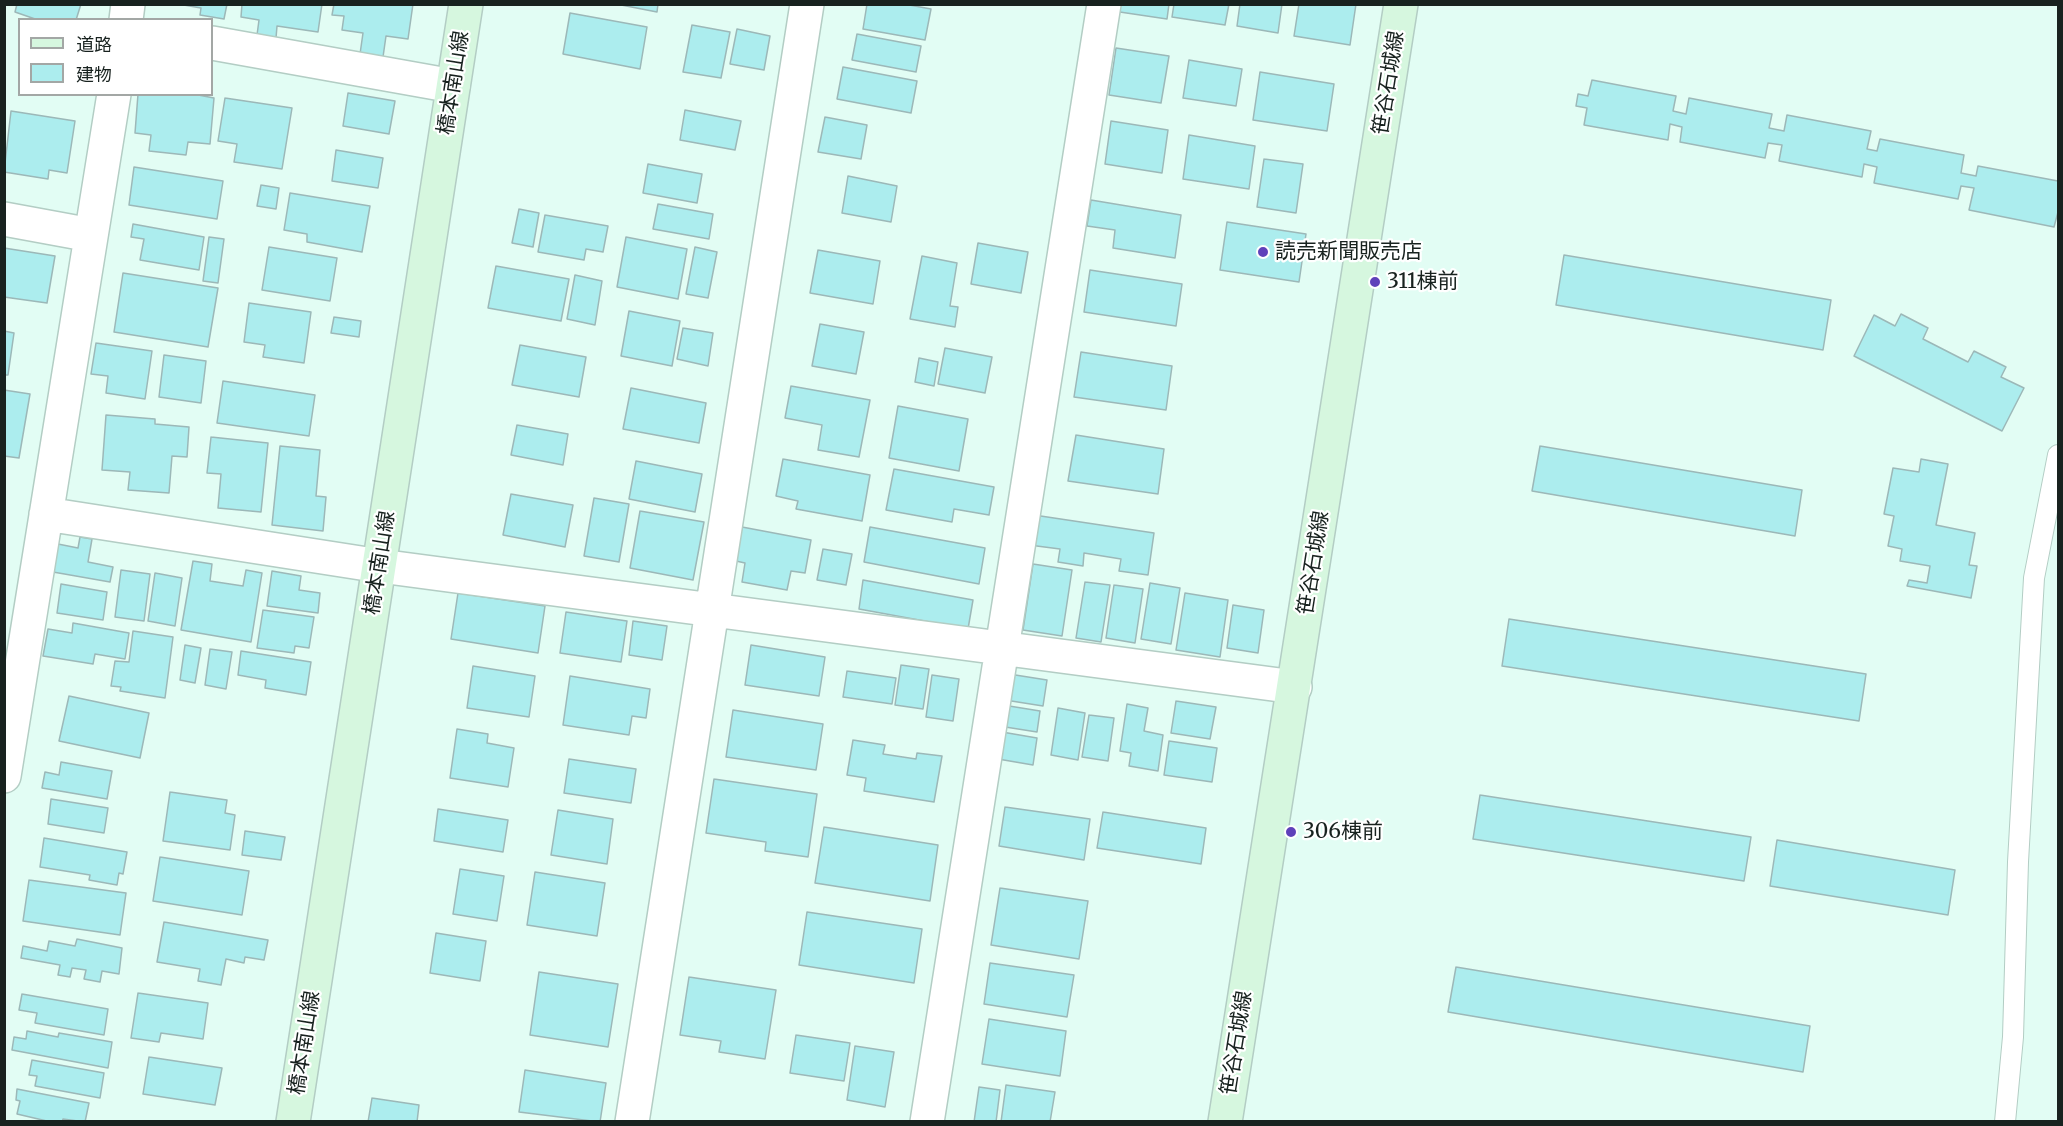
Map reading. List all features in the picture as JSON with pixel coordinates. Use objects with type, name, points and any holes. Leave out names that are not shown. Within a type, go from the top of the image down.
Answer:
[{"type":"street","name":"橋本南山線","points":[[293,1122],[466,4]]},
{"type":"street","points":[[632,1122],[807,4]]},
{"type":"street","points":[[927,1122],[1104,4]]},
{"type":"street","name":"笹谷石城線","points":[[1225,1122],[1401,4]]},
{"type":"street","points":[[213,43],[453,86]]},
{"type":"street","points":[[4,776],[9,723],[46,514],[114,96]]},
{"type":"street","points":[[4,219],[91,235]]},
{"type":"street","points":[[46,514],[380,566],[1295,687]]},
{"type":"lane","points":[[2005,1122],[2013,1036],[2018,862],[2034,578],[2058,455]]},
{"type":"building","points":[[17,4],[81,4],[77,18],[32,18],[15,12]]},
{"type":"building","points":[[178,4],[227,4],[224,19],[200,15],[201,8]]},
{"type":"building","points":[[242,4],[322,4],[318,32],[277,26],[276,38],[257,35],[259,20],[241,17]]},
{"type":"building","points":[[334,4],[413,4],[408,39],[386,36],[383,57],[360,54],[363,33],[342,30],[344,16],[332,15]]},
{"type":"building","points":[[616,4],[658,4],[657,12]]},
{"type":"building","points":[[867,4],[904,4],[931,9],[925,40],[863,29]]},
{"type":"building","points":[[1114,4],[1169,4],[1167,19],[1113,11]]},
{"type":"building","points":[[1174,4],[1229,4],[1225,25],[1172,17]]},
{"type":"building","points":[[1240,4],[1282,4],[1278,33],[1237,26]]},
{"type":"building","points":[[1299,4],[1356,4],[1350,45],[1294,36]]},
{"type":"building","points":[[570,13],[647,27],[640,69],[563,54]]},
{"type":"building","points":[[692,25],[730,32],[721,78],[683,72]]},
{"type":"building","points":[[737,29],[770,36],[764,70],[730,64]]},
{"type":"building","points":[[857,34],[921,46],[916,72],[852,60]]},
{"type":"building","points":[[1116,48],[1169,56],[1161,103],[1109,95]]},
{"type":"building","points":[[1189,60],[1242,69],[1236,106],[1183,98]]},
{"type":"building","points":[[843,67],[917,81],[911,113],[837,99]]},
{"type":"building","points":[[1260,72],[1334,84],[1327,131],[1253,120]]},
{"type":"building","points":[[1592,80],[1676,96],[1673,111],[1686,114],[1689,98],[1772,114],[1769,128],[1784,131],[1787,115],[1871,131],[1867,149],[1877,151],[1880,139],[1964,155],[1961,173],[1976,176],[1978,166],[2058,181],[2058,212],[2054,227],[1969,210],[1974,188],[1961,186],[1958,199],[1874,183],[1877,167],[1864,164],[1862,177],[1779,161],[1782,145],[1768,143],[1765,158],[1680,142],[1682,127],[1670,124],[1668,140],[1584,125],[1587,108],[1576,106],[1578,94],[1588,96]]},
{"type":"building","points":[[348,93],[395,101],[389,134],[343,126]]},
{"type":"building","points":[[138,96],[214,98],[210,144],[188,142],[186,155],[149,151],[151,135],[135,133]]},
{"type":"building","points":[[225,98],[292,108],[282,169],[234,162],[237,144],[218,141]]},
{"type":"building","points":[[685,110],[741,121],[735,150],[680,140]]},
{"type":"building","points":[[11,111],[75,121],[67,173],[49,170],[48,179],[4,172]]},
{"type":"building","points":[[825,117],[867,125],[861,159],[818,152]]},
{"type":"building","points":[[1111,121],[1168,130],[1162,173],[1105,164]]},
{"type":"building","points":[[1189,135],[1255,146],[1249,189],[1183,179]]},
{"type":"building","points":[[336,150],[383,158],[378,188],[332,181]]},
{"type":"building","points":[[1264,159],[1303,164],[1296,213],[1257,207]]},
{"type":"building","points":[[648,164],[702,174],[697,203],[643,193]]},
{"type":"building","points":[[134,167],[223,181],[217,219],[129,205]]},
{"type":"building","points":[[848,176],[897,186],[891,222],[842,213]]},
{"type":"building","points":[[261,185],[279,188],[276,209],[257,206]]},
{"type":"building","points":[[290,193],[370,206],[362,252],[307,242],[307,234],[284,230]]},
{"type":"building","points":[[1091,200],[1181,215],[1175,258],[1113,248],[1115,230],[1087,226]]},
{"type":"building","points":[[658,204],[713,214],[709,239],[653,229]]},
{"type":"building","points":[[519,209],[539,213],[533,247],[512,243]]},
{"type":"building","points":[[545,215],[608,226],[603,252],[586,249],[584,260],[538,252]]},
{"type":"building","name":"読売新聞販売店","points":[[1227,222],[1306,234],[1299,282],[1220,270]]},
{"type":"building","points":[[133,224],[204,237],[199,270],[140,260],[144,239],[131,237]]},
{"type":"building","points":[[209,237],[224,239],[218,283],[203,281]]},
{"type":"building","points":[[626,237],[687,249],[678,299],[617,287]]},
{"type":"building","points":[[978,243],[1028,252],[1021,293],[971,284]]},
{"type":"building","points":[[269,247],[337,258],[330,301],[262,290]]},
{"type":"building","points":[[695,247],[717,252],[708,298],[686,294]]},
{"type":"building","points":[[4,248],[55,256],[47,303],[4,297]]},
{"type":"building","points":[[818,250],[880,261],[873,304],[810,293]]},
{"type":"building","points":[[1564,255],[1831,300],[1823,350],[1556,305]]},
{"type":"building","points":[[922,256],[957,263],[950,306],[958,307],[955,327],[910,319]]},
{"type":"building","points":[[496,266],[569,279],[561,321],[488,308]]},
{"type":"building","points":[[1090,270],[1182,284],[1176,326],[1084,312]]},
{"type":"building","points":[[123,273],[218,288],[208,347],[114,332]]},
{"type":"building","points":[[575,275],[602,281],[595,325],[567,319]]},
{"type":"building","points":[[249,303],[311,312],[304,363],[263,357],[265,345],[244,342]]},
{"type":"building","points":[[629,311],[680,321],[672,366],[621,356]]},
{"type":"building","points":[[1901,314],[1928,328],[1923,339],[1968,362],[1974,351],[2006,367],[2001,377],[2024,388],[2002,431],[1854,356],[1874,315],[1895,326]]},
{"type":"building","points":[[334,317],[361,321],[359,337],[331,333]]},
{"type":"building","points":[[820,324],[864,332],[856,374],[812,366]]},
{"type":"building","points":[[683,328],[713,333],[708,366],[677,359]]},
{"type":"building","points":[[4,331],[14,333],[8,375],[4,375]]},
{"type":"building","points":[[96,343],[152,351],[145,399],[106,393],[108,376],[91,374]]},
{"type":"building","points":[[520,345],[586,357],[579,397],[512,385]]},
{"type":"building","points":[[945,348],[992,357],[985,393],[938,384]]},
{"type":"building","points":[[1081,352],[1172,366],[1166,410],[1074,397]]},
{"type":"building","points":[[164,355],[206,361],[201,403],[159,397]]},
{"type":"building","points":[[919,358],[938,362],[934,386],[915,382]]},
{"type":"building","points":[[223,381],[315,395],[309,436],[217,423]]},
{"type":"building","points":[[791,386],[870,400],[859,457],[818,450],[822,425],[785,418]]},
{"type":"building","points":[[631,388],[706,403],[699,443],[623,429]]},
{"type":"building","points":[[4,390],[30,394],[19,458],[4,456]]},
{"type":"building","points":[[898,406],[968,419],[959,471],[889,458]]},
{"type":"building","points":[[106,415],[155,419],[155,424],[189,427],[187,457],[172,456],[169,493],[128,490],[130,472],[102,470]]},
{"type":"building","points":[[517,425],[568,434],[563,465],[511,455]]},
{"type":"building","points":[[1076,435],[1164,449],[1158,494],[1068,481]]},
{"type":"building","points":[[211,437],[268,443],[261,512],[218,508],[221,474],[207,473]]},
{"type":"building","points":[[280,446],[320,450],[316,496],[326,497],[323,531],[272,525]]},
{"type":"building","points":[[1540,446],[1802,490],[1795,536],[1532,491]]},
{"type":"building","points":[[783,459],[870,475],[862,521],[796,509],[798,501],[776,496]]},
{"type":"building","points":[[1921,459],[1948,464],[1936,525],[1975,533],[1969,565],[1977,566],[1971,598],[1907,586],[1909,580],[1927,583],[1930,566],[1900,561],[1902,549],[1888,546],[1894,516],[1884,514],[1893,468],[1919,472]]},
{"type":"building","points":[[636,461],[702,474],[695,512],[629,499]]},
{"type":"building","points":[[894,469],[994,487],[989,515],[954,509],[952,522],[886,510]]},
{"type":"building","points":[[511,494],[573,505],[565,547],[503,535]]},
{"type":"building","points":[[594,498],[629,504],[619,562],[584,556]]},
{"type":"building","points":[[640,511],[704,522],[693,580],[630,568]]},
{"type":"building","points":[[1034,515],[1154,533],[1148,575],[1119,571],[1121,559],[1084,553],[1083,566],[1058,562],[1060,549],[1029,545]]},
{"type":"building","points":[[742,527],[811,540],[805,573],[791,571],[787,590],[742,582],[745,563],[736,561]]},
{"type":"building","points":[[870,527],[985,548],[979,584],[864,562]]},
{"type":"building","points":[[80,537],[92,539],[88,562],[113,567],[110,582],[53,572],[58,544],[78,548]]},
{"type":"building","points":[[823,549],[852,554],[846,585],[817,580]]},
{"type":"building","points":[[193,561],[212,564],[210,581],[243,586],[246,570],[262,573],[251,642],[181,630]]},
{"type":"building","points":[[1033,564],[1072,570],[1062,636],[1023,630]]},
{"type":"building","points":[[121,570],[150,574],[144,621],[115,617]]},
{"type":"building","points":[[272,571],[301,576],[299,590],[320,593],[318,613],[267,606]]},
{"type":"building","points":[[155,573],[182,578],[175,626],[148,621]]},
{"type":"building","points":[[863,580],[973,600],[968,629],[859,609]]},
{"type":"building","points":[[1085,582],[1110,585],[1101,642],[1076,638]]},
{"type":"building","points":[[1150,583],[1180,588],[1171,644],[1141,639]]},
{"type":"building","points":[[61,584],[107,592],[103,620],[57,613]]},
{"type":"building","points":[[1114,585],[1143,589],[1135,643],[1106,638]]},
{"type":"building","points":[[458,593],[545,606],[538,653],[451,639]]},
{"type":"building","points":[[1185,593],[1228,600],[1220,657],[1176,650]]},
{"type":"building","points":[[1233,605],[1264,610],[1258,653],[1227,648]]},
{"type":"building","points":[[263,610],[314,617],[309,648],[295,646],[294,653],[257,648]]},
{"type":"building","points":[[566,612],[627,621],[621,662],[560,653]]},
{"type":"building","points":[[1509,619],[1866,674],[1859,721],[1502,666]]},
{"type":"building","points":[[633,621],[667,626],[662,660],[629,655]]},
{"type":"building","points":[[73,623],[129,633],[125,659],[95,654],[93,664],[43,656],[48,629],[72,633]]},
{"type":"building","points":[[133,631],[173,637],[165,698],[120,691],[121,687],[111,686],[115,661],[129,662]]},
{"type":"building","points":[[185,645],[201,648],[195,683],[180,680]]},
{"type":"building","points":[[751,645],[825,657],[819,696],[745,685]]},
{"type":"building","points":[[210,649],[232,652],[226,689],[205,685]]},
{"type":"building","points":[[241,651],[311,662],[306,695],[265,688],[266,680],[238,675]]},
{"type":"building","points":[[901,665],[929,669],[923,709],[895,705]]},
{"type":"building","points":[[473,666],[535,676],[529,717],[467,708]]},
{"type":"building","points":[[847,671],[896,678],[892,704],[843,697]]},
{"type":"building","points":[[1009,674],[1047,680],[1043,706],[1005,700]]},
{"type":"building","points":[[932,675],[959,679],[953,721],[926,717]]},
{"type":"building","points":[[570,676],[650,689],[646,718],[632,716],[629,735],[563,725]]},
{"type":"building","points":[[69,696],[149,713],[140,758],[59,741]]},
{"type":"building","points":[[1176,701],[1216,707],[1210,739],[1171,733]]},
{"type":"building","points":[[1127,704],[1148,708],[1144,731],[1163,735],[1158,771],[1129,766],[1131,753],[1120,751]]},
{"type":"building","points":[[1003,705],[1040,711],[1037,732],[999,726]]},
{"type":"building","points":[[1058,708],[1085,713],[1078,760],[1051,755]]},
{"type":"building","points":[[733,710],[823,724],[816,770],[726,757]]},
{"type":"building","points":[[1089,715],[1114,718],[1108,761],[1082,757]]},
{"type":"building","points":[[457,729],[488,734],[487,743],[514,748],[508,787],[450,778]]},
{"type":"building","points":[[1002,732],[1037,738],[1033,765],[998,759]]},
{"type":"building","points":[[853,740],[885,745],[883,754],[916,759],[917,753],[942,756],[934,802],[864,791],[866,778],[847,775]]},
{"type":"building","points":[[1169,741],[1217,748],[1212,782],[1164,775]]},
{"type":"building","points":[[569,759],[636,769],[631,803],[564,793]]},
{"type":"building","points":[[61,762],[112,771],[107,799],[42,788],[45,772],[59,775]]},
{"type":"building","points":[[714,779],[817,794],[808,857],[765,851],[766,842],[706,833]]},
{"type":"building","points":[[170,792],[227,800],[225,813],[235,815],[230,850],[163,841]]},
{"type":"building","points":[[1480,795],[1751,837],[1744,881],[1473,839]]},
{"type":"building","points":[[51,799],[108,808],[104,833],[48,824]]},
{"type":"building","points":[[1005,807],[1090,819],[1084,860],[999,846]]},
{"type":"building","points":[[438,809],[508,820],[503,852],[434,841]]},
{"type":"building","points":[[558,810],[613,819],[607,864],[551,855]]},
{"type":"building","points":[[1103,812],[1206,828],[1201,864],[1097,848]]},
{"type":"building","points":[[824,827],[938,845],[930,901],[815,883]]},
{"type":"building","points":[[245,831],[285,837],[281,860],[242,855]]},
{"type":"building","points":[[44,838],[127,852],[123,874],[119,873],[117,885],[89,880],[90,875],[40,867]]},
{"type":"building","points":[[1777,840],[1955,870],[1948,915],[1770,886]]},
{"type":"building","points":[[160,857],[249,871],[242,915],[153,901]]},
{"type":"building","points":[[460,869],[504,876],[497,921],[453,914]]},
{"type":"building","points":[[535,872],[605,883],[597,936],[527,925]]},
{"type":"building","points":[[29,880],[126,893],[120,935],[23,921]]},
{"type":"building","points":[[1000,888],[1088,901],[1079,959],[991,945]]},
{"type":"building","points":[[807,912],[922,929],[914,983],[799,965]]},
{"type":"building","points":[[164,922],[268,940],[264,960],[245,957],[244,963],[226,959],[221,985],[198,981],[200,969],[157,962]]},
{"type":"building","points":[[436,933],[486,941],[480,981],[430,973]]},
{"type":"building","points":[[77,939],[122,948],[119,974],[102,971],[100,982],[84,979],[86,970],[72,968],[70,977],[58,975],[60,965],[21,958],[23,946],[47,951],[49,941],[75,946]]},
{"type":"building","points":[[990,963],[1074,975],[1067,1017],[984,1004]]},
{"type":"building","points":[[1456,967],[1810,1026],[1803,1072],[1448,1012]]},
{"type":"building","points":[[539,972],[618,984],[608,1047],[530,1035]]},
{"type":"building","points":[[689,977],[776,990],[765,1059],[719,1052],[721,1041],[680,1035]]},
{"type":"building","points":[[138,993],[208,1003],[203,1039],[161,1033],[159,1042],[131,1038]]},
{"type":"building","points":[[22,994],[108,1009],[104,1035],[35,1023],[37,1013],[19,1010]]},
{"type":"building","points":[[989,1019],[1066,1031],[1060,1076],[982,1064]]},
{"type":"building","points":[[27,1031],[58,1037],[59,1033],[112,1042],[108,1068],[12,1050],[14,1037],[26,1039]]},
{"type":"building","points":[[796,1035],[850,1043],[844,1081],[790,1073]]},
{"type":"building","points":[[855,1046],[894,1052],[885,1107],[847,1100]]},
{"type":"building","points":[[149,1057],[222,1068],[215,1105],[143,1094]]},
{"type":"building","points":[[32,1060],[104,1073],[100,1098],[35,1086],[37,1076],[29,1075]]},
{"type":"building","points":[[525,1070],[606,1083],[600,1122],[519,1112]]},
{"type":"building","points":[[1006,1085],[1055,1092],[1050,1122],[1001,1122]]},
{"type":"building","points":[[979,1087],[1000,1090],[996,1122],[974,1122]]},
{"type":"building","points":[[17,1089],[89,1103],[85,1122],[63,1119],[62,1122],[51,1122],[17,1114],[20,1101],[16,1100]]},
{"type":"building","points":[[372,1098],[419,1105],[417,1122],[368,1122]]},
{"type":"place","name":"読売新聞販売店","points":[[1263,252]]},
{"type":"place","name":"311棟前","points":[[1375,282]]},
{"type":"place","name":"306棟前","points":[[1291,832]]}]
